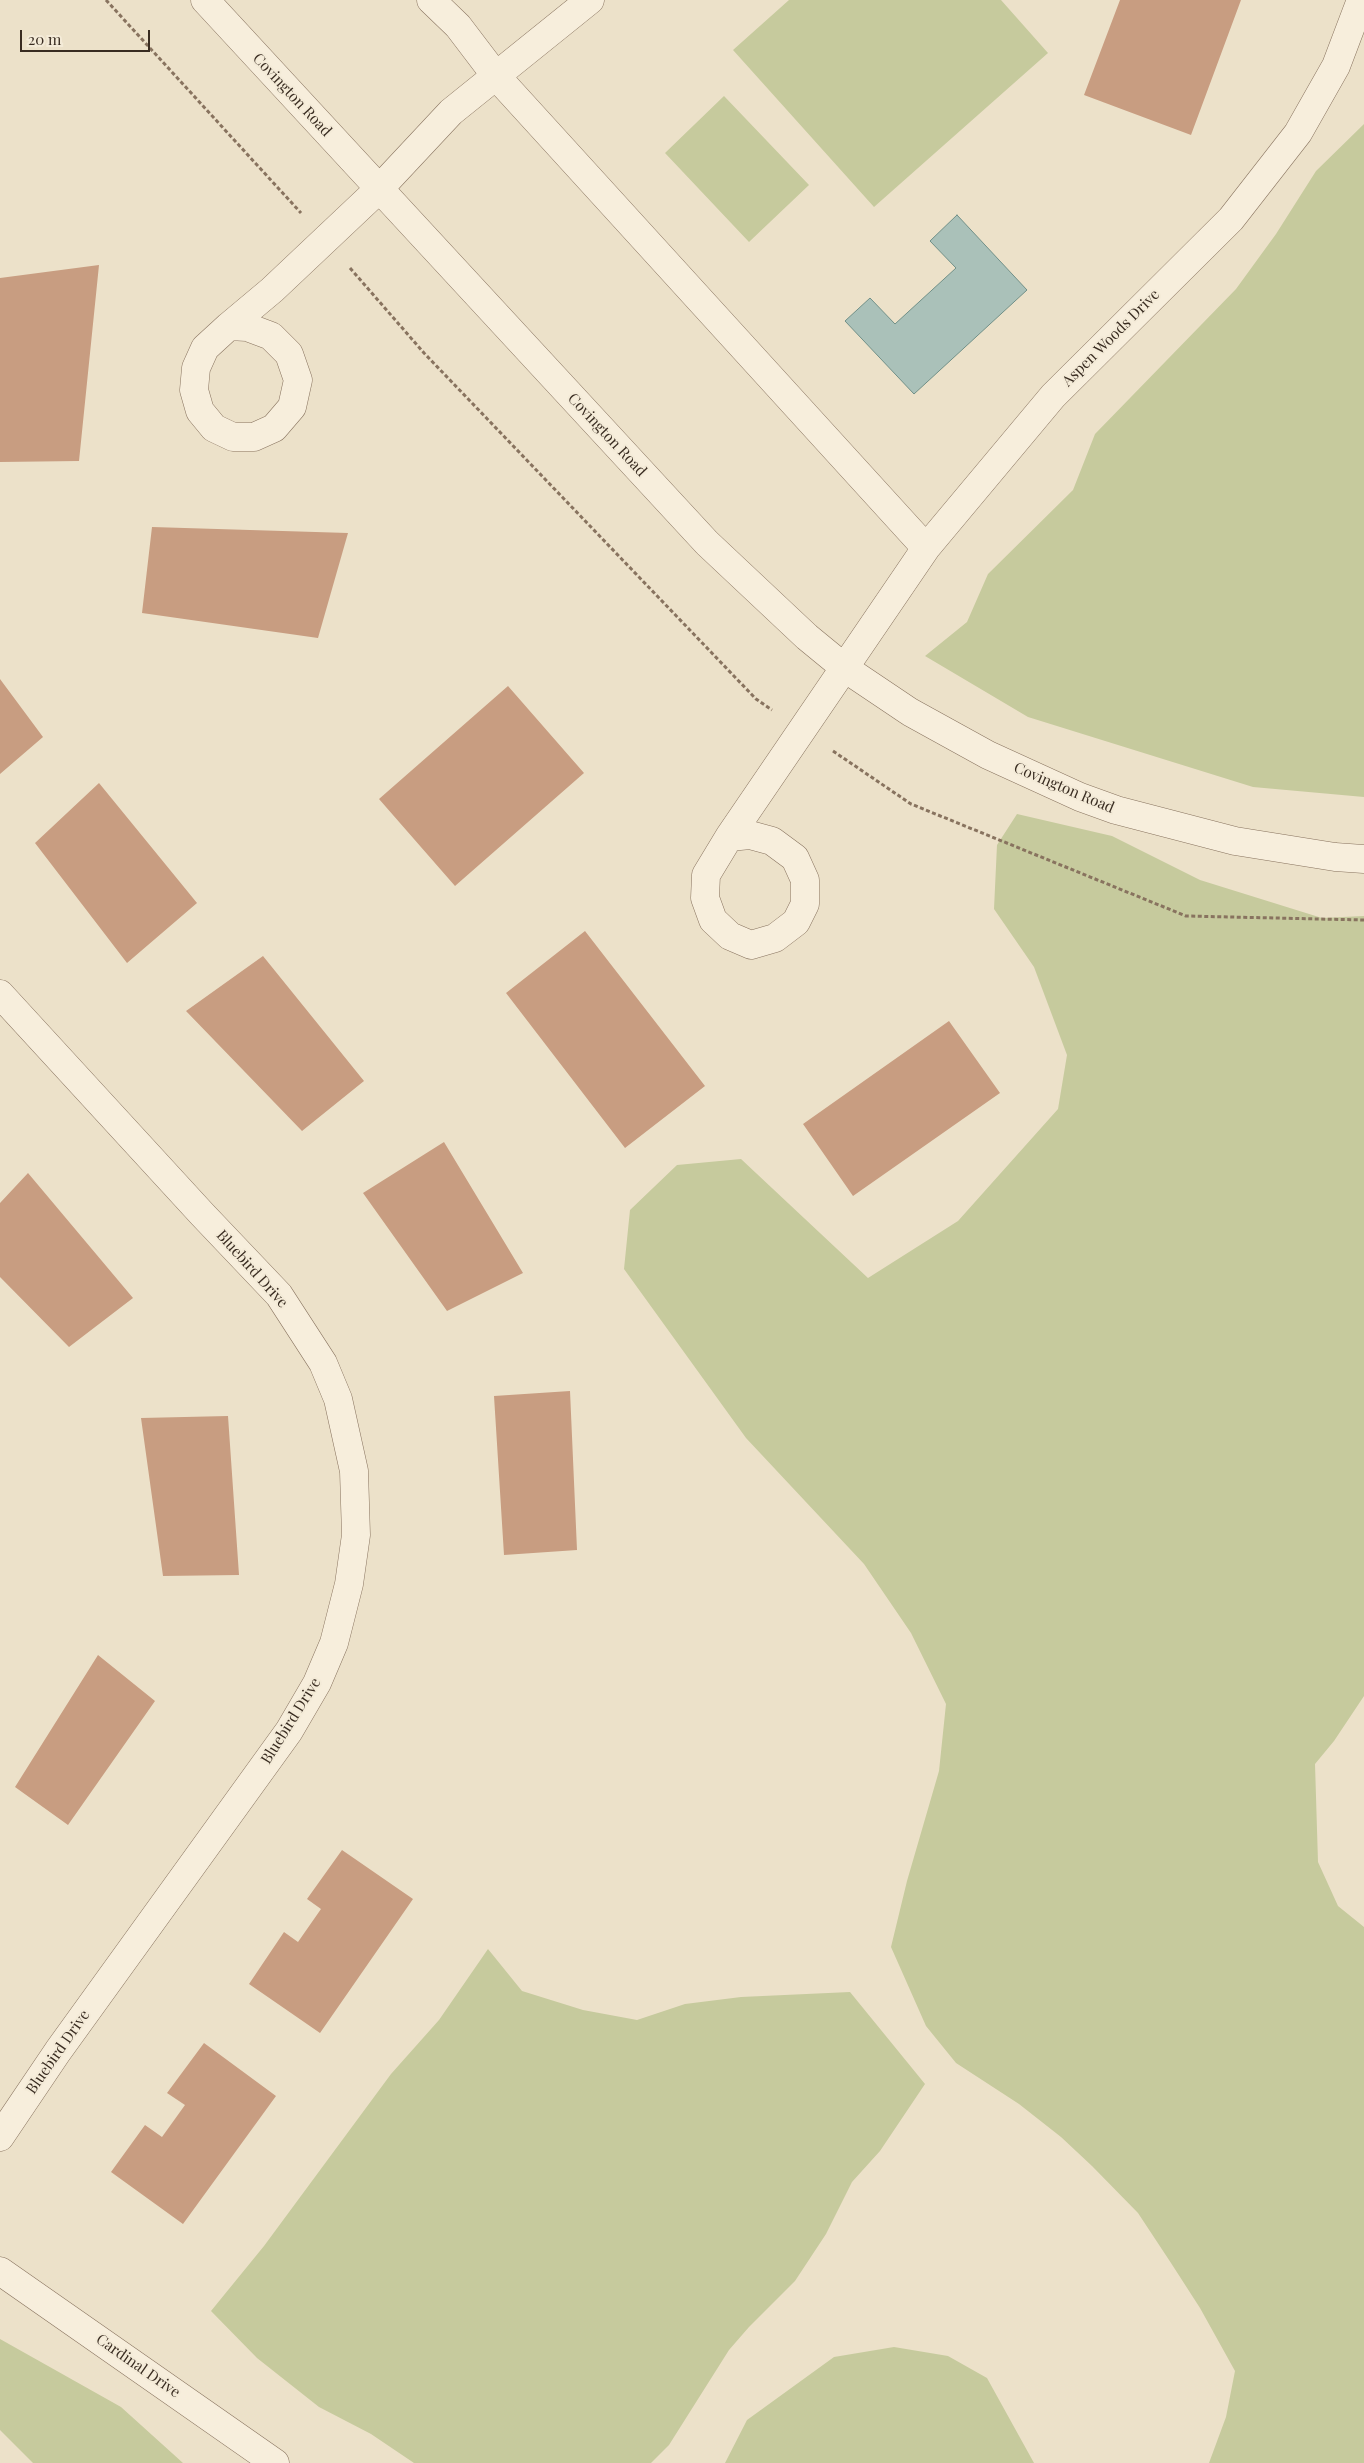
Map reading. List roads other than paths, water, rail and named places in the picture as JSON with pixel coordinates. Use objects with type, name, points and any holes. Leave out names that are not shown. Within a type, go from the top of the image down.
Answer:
[{"type":"street","name":"Covington Road","points":[[205,0],[707,543],[807,637],[846,669],[910,712],[988,754],[1080,797],[1116,810],[1235,841],[1335,857],[1364,859]]},
{"type":"street","points":[[431,0],[458,26],[496,76],[926,548]]},
{"type":"street","points":[[229,326],[272,290],[380,190],[451,112],[590,0]]},
{"type":"street","name":"Aspen Woods Drive","points":[[846,669],[926,548],[1053,396],[1232,220],[1298,133],[1336,66],[1361,0]]},
{"type":"street","points":[[729,838],[846,669]]},
{"type":"street","name":"Bluebird Drive","points":[[0,994],[278,1294],[323,1363],[338,1399],[354,1471],[356,1535],[349,1584],[334,1643],[317,1683],[289,1730],[58,2051],[0,2137]]},
{"type":"street","name":"Cardinal Drive","points":[[0,2271],[275,2463]]},
{"type":"water","points":[[957,215],[1027,290],[914,394],[845,321],[870,298],[895,324],[956,268],[930,241]]}]
